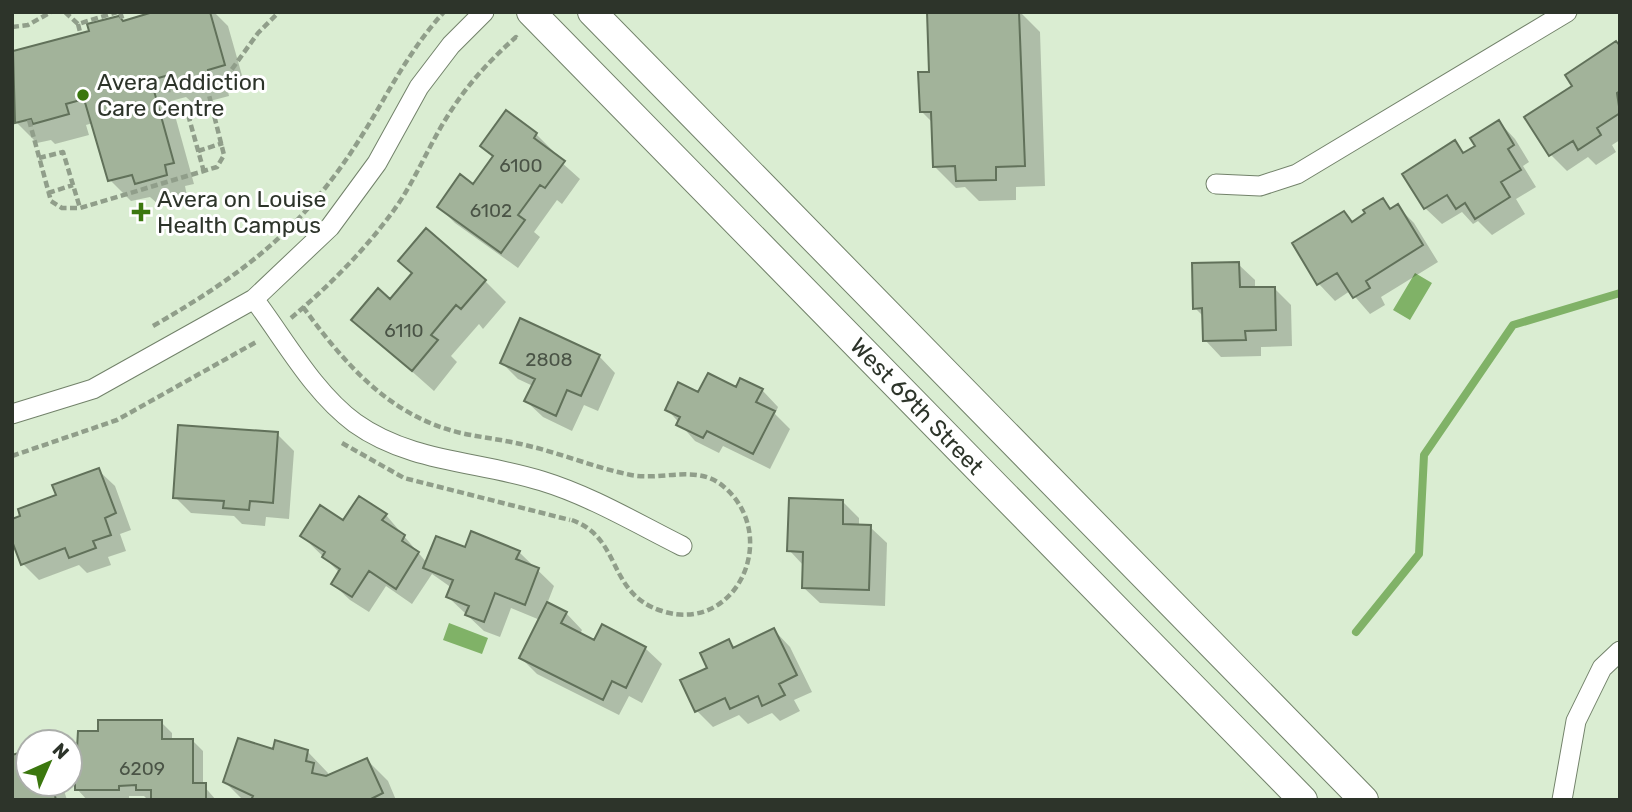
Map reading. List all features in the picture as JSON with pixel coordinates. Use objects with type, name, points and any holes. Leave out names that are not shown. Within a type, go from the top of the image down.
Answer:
[{"type":"main road","name":"West 69th Street","points":[[531,12],[1303,800]]},
{"type":"main road","name":"West 69th Street","points":[[592,12],[1364,800]]},
{"type":"street","points":[[12,414],[93,388],[254,299],[330,227],[377,163],[419,88],[452,45],[484,12]]},
{"type":"street","points":[[1216,184],[1260,186],[1297,174],[1567,12]]},
{"type":"street","points":[[254,299],[323,392],[355,423],[408,452],[541,481],[589,499],[682,546]]},
{"type":"street","points":[[1562,800],[1576,721],[1602,668],[1620,651]]},
{"type":"path","points":[[12,27],[28,25],[51,12]]},
{"type":"path","points":[[65,12],[78,24],[80,32]]},
{"type":"path","points":[[78,24],[119,12],[122,21]]},
{"type":"path","points":[[153,90],[175,90],[206,83],[232,71],[248,45],[279,12]]},
{"type":"path","points":[[153,326],[244,270],[306,213],[360,137],[407,58],[444,12]]},
{"type":"path","points":[[29,120],[51,201],[62,208],[80,208],[204,172],[223,162],[223,143],[206,83]]},
{"type":"path","points":[[204,172],[189,118],[214,110]]},
{"type":"path","points":[[198,151],[223,143]]},
{"type":"path","points":[[39,158],[63,152],[80,208]]},
{"type":"path","points":[[48,193],[73,186]]},
{"type":"shaded area","points":[[1415,273],[1432,283],[1410,320],[1393,310]]},
{"type":"shaded area","points":[[449,623],[488,638],[482,654],[443,640]]},
{"type":"building","name":"Avera Addiction Care Centre","points":[[153,12],[210,12],[225,65],[208,70],[209,76],[172,85],[169,75],[151,80],[174,163],[165,165],[167,175],[135,184],[132,175],[108,181],[84,99],[66,104],[69,114],[33,124],[31,119],[15,123],[13,51],[89,31],[87,24],[119,16],[123,21]]},
{"type":"building","points":[[927,12],[1019,12],[1025,166],[996,167],[996,180],[956,181],[955,166],[933,167],[931,112],[920,112],[918,72],[929,72]]},
{"type":"building","points":[[1616,41],[1620,46],[1620,91],[1617,93],[1620,113],[1597,128],[1601,135],[1578,150],[1573,141],[1549,156],[1524,117],[1572,86],[1565,75]]},
{"type":"building","points":[[506,110],[537,133],[534,138],[565,161],[545,188],[540,185],[518,215],[525,220],[501,253],[437,207],[460,174],[473,184],[493,156],[480,146]]},
{"type":"building","points":[[1499,120],[1514,145],[1508,149],[1521,170],[1501,182],[1510,197],[1475,219],[1465,203],[1456,209],[1447,195],[1424,209],[1402,174],[1455,140],[1463,153],[1475,146],[1470,138]]},
{"type":"building","points":[[1383,198],[1390,209],[1398,204],[1423,245],[1366,281],[1370,288],[1353,298],[1337,273],[1317,285],[1292,243],[1344,211],[1352,222],[1365,213],[1363,210]]},
{"type":"building","points":[[426,228],[486,280],[461,309],[456,305],[431,335],[438,340],[412,371],[351,320],[378,288],[390,299],[412,273],[398,261]]},
{"type":"building","points":[[1239,262],[1240,287],[1275,287],[1276,330],[1245,331],[1246,340],[1203,341],[1202,308],[1193,309],[1192,263]]},
{"type":"building","points":[[520,318],[600,355],[581,396],[567,390],[556,416],[524,401],[535,379],[500,363]]},
{"type":"building","points":[[708,373],[736,387],[740,378],[763,389],[756,402],[775,411],[753,454],[707,431],[703,438],[676,425],[680,417],[665,410],[678,382],[698,392]]},
{"type":"building","points":[[178,425],[278,432],[273,503],[250,501],[249,510],[223,508],[224,501],[173,498]]},
{"type":"building","points":[[99,468],[116,513],[105,518],[111,535],[93,541],[96,548],[69,558],[65,548],[21,565],[12,541],[12,519],[20,516],[18,509],[56,495],[52,485]]},
{"type":"building","points":[[359,496],[387,514],[382,520],[405,535],[402,541],[419,552],[396,589],[369,571],[352,597],[331,584],[340,569],[322,557],[325,552],[300,536],[320,505],[343,520]]},
{"type":"building","points":[[789,498],[843,500],[843,524],[871,525],[869,590],[802,588],[803,552],[787,551]]},
{"type":"building","points":[[471,531],[520,551],[516,559],[539,568],[525,605],[495,593],[484,622],[465,615],[469,606],[446,597],[453,580],[423,568],[436,536],[465,547]]},
{"type":"building","points":[[547,602],[567,612],[561,623],[594,640],[602,624],[646,647],[626,688],[612,681],[603,700],[519,658]]},
{"type":"building","points":[[774,628],[797,675],[779,684],[785,695],[762,706],[758,696],[730,709],[725,698],[695,712],[680,680],[707,668],[700,653],[729,639],[733,648]]},
{"type":"building","points":[[98,720],[162,720],[162,739],[193,739],[193,783],[206,783],[206,800],[151,800],[151,790],[136,790],[136,785],[119,786],[119,790],[84,790],[84,731],[98,731]]},
{"type":"building","points":[[238,738],[273,749],[275,740],[308,750],[306,761],[314,763],[312,773],[326,776],[367,758],[383,793],[369,800],[251,800],[253,796],[223,782]]},
{"type":"building","points":[[12,755],[14,798],[56,800],[12,800]]},
{"type":"waterway","points":[[1356,632],[1419,554],[1424,455],[1513,325],[1620,293]]},
{"type":"place","name":"Avera Addiction Care Centre","points":[[83,95]]},
{"type":"place","name":"Avera on Louise Health Campus","points":[[141,212]]}]
